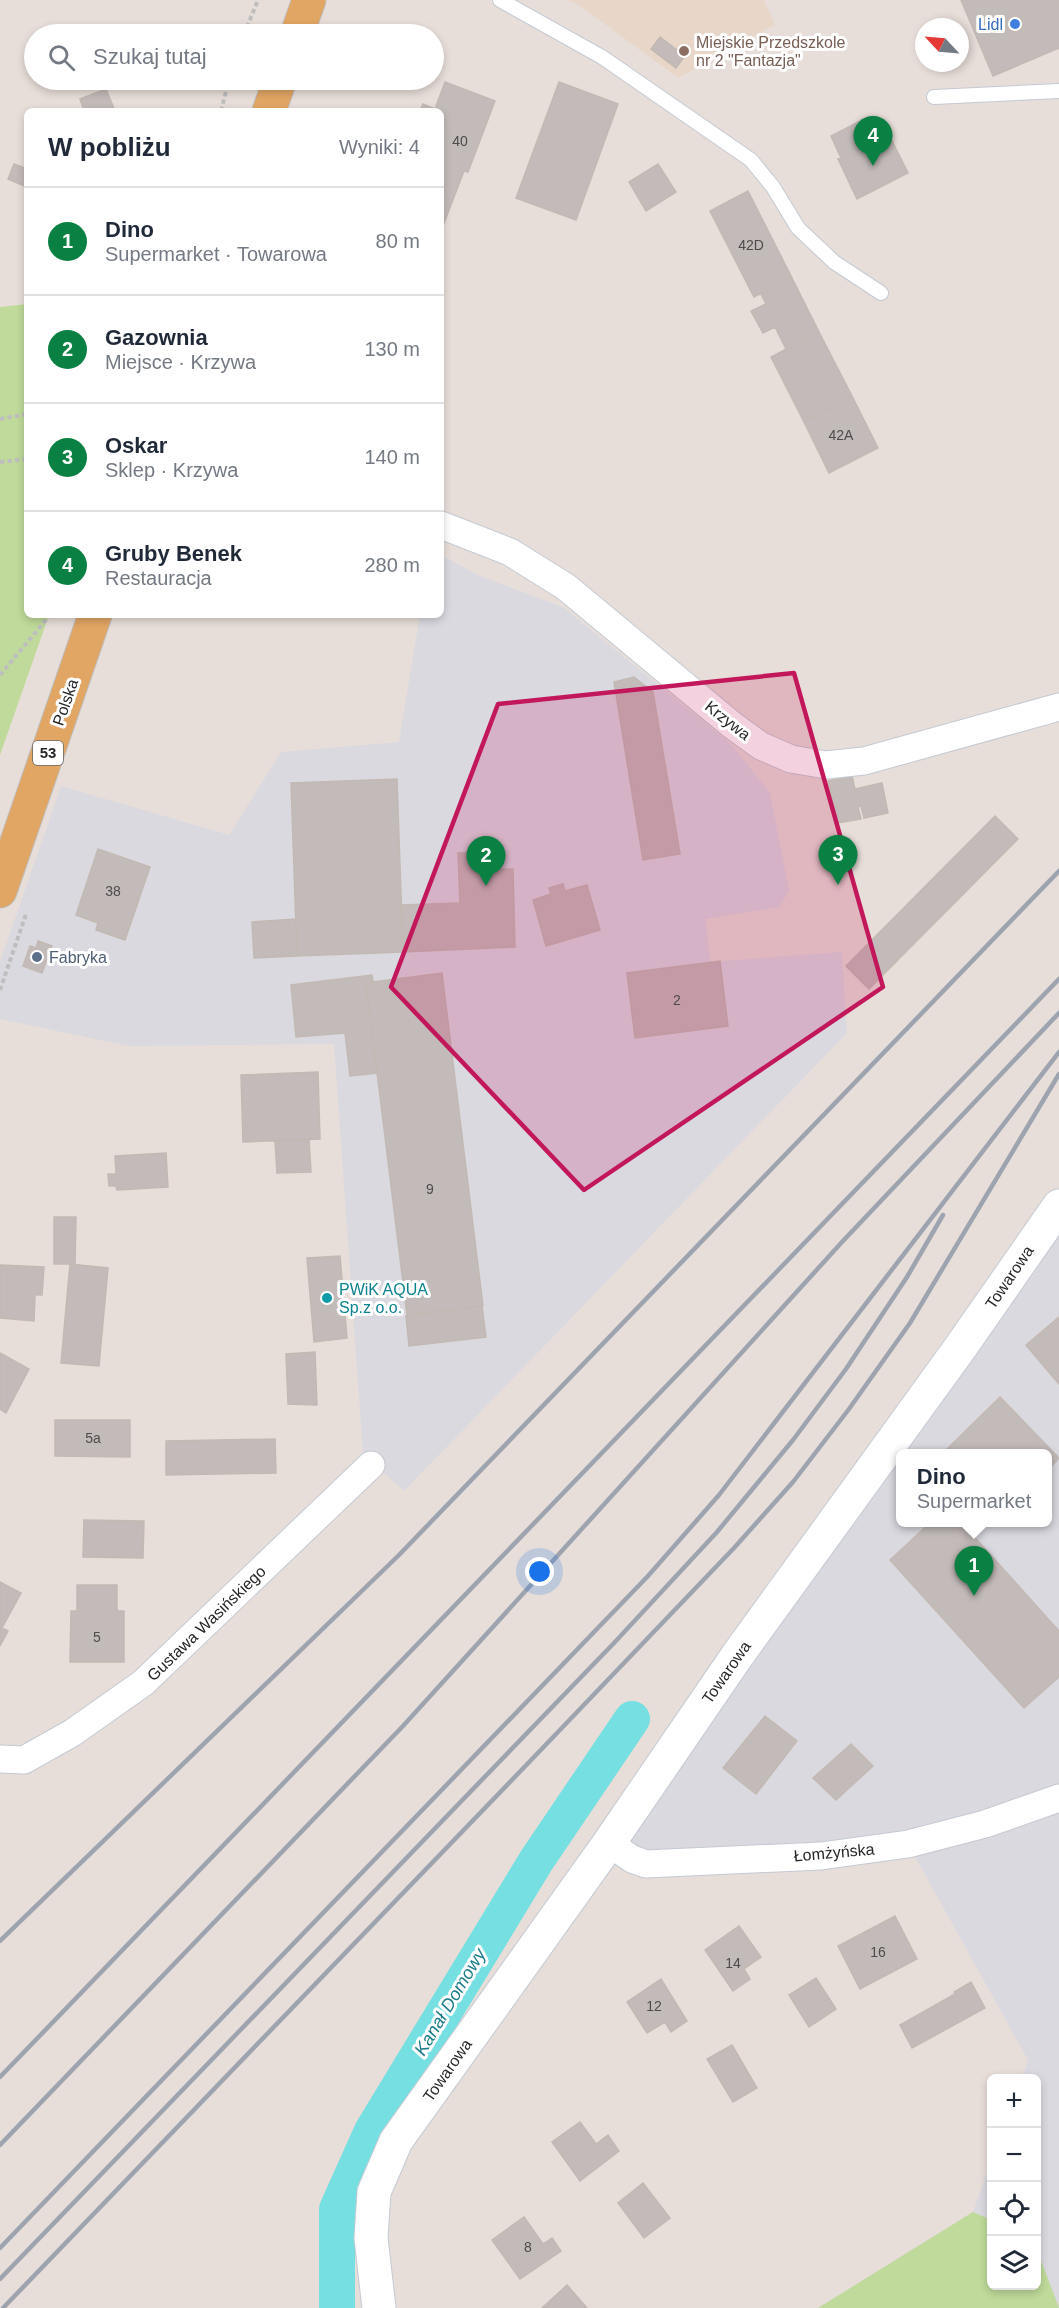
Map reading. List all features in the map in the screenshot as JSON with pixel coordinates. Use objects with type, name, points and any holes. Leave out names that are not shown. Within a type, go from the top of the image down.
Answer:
[{"type":"main road","points":[[301,24],[309,0]]},
{"type":"main road","points":[[270,108],[276,90]]},
{"type":"main road","name":"Polska","points":[[0,891],[94,618]]},
{"type":"street","name":"Krzywa","points":[[444,526],[510,552],[566,587],[732,725],[761,746],[791,759],[826,765],[864,761],[1059,707]]},
{"type":"street","name":"Towarowa","points":[[379,2308],[371,2238],[374,2192],[396,2141],[609,1843],[730,1665],[960,1348],[1059,1206]]},
{"type":"street","name":"Gustawa Wasińskiego","points":[[0,1747],[12,1760],[72,1733],[142,1683],[371,1465]]},
{"type":"street","name":"Łomżyńska","points":[[609,1843],[632,1859],[646,1864],[821,1856],[908,1844],[985,1824],[1059,1798]]},
{"type":"lane","points":[[500,0],[602,57],[698,126],[751,160],[773,187],[798,228],[834,262],[881,293]]},
{"type":"lane","points":[[934,96],[1059,91]]},
{"type":"path","points":[[248,24],[258,0]]},
{"type":"path","points":[[221,108],[226,90]]},
{"type":"path","points":[[0,419],[24,415]]},
{"type":"path","points":[[0,462],[24,459]]},
{"type":"path","points":[[0,675],[48,618]]},
{"type":"path","points":[[0,990],[27,911]]},
{"type":"highlighted area","points":[[794,673],[883,987],[584,1190],[391,987],[498,704]]},
{"type":"shaded area","name":"Miejskie Przedszkole nr 2 \"Fantazja\"","points":[[567,0],[764,0],[775,25],[678,78],[579,5]]},
{"type":"shaded area","points":[[444,557],[480,576],[563,607],[732,745],[770,793],[789,890],[780,907],[706,919],[710,962],[842,952],[847,1033],[404,1491],[363,1454],[334,1044],[129,1046],[0,1019],[0,962],[61,786],[229,835],[281,752],[399,742],[420,618],[444,618]]},
{"type":"shaded area","points":[[1059,1233],[1059,2308],[818,2308],[973,2212],[987,2172],[987,2290],[1041,2290],[1041,2074],[1023,2074],[1028,2060],[908,1844],[695,1861],[609,1843],[896,1454],[896,1527],[1052,1527],[1052,1449],[900,1449]]},
{"type":"green space","points":[[24,304],[24,618],[48,618],[0,755],[0,307]]},
{"type":"green space","points":[[973,2212],[987,2218],[987,2290],[1041,2290],[1041,2261],[1059,2308],[818,2308]]},
{"type":"building","name":"Lidl","points":[[961,0],[1059,0],[1059,48],[993,76]]},
{"type":"building","points":[[660,37],[685,56],[676,68],[651,49]]},
{"type":"building","points":[[445,82],[495,101],[468,172],[464,171],[444,223],[444,108],[435,108],[444,90]]},
{"type":"building","points":[[559,82],[618,104],[576,220],[516,198]]},
{"type":"building","points":[[106,90],[114,108],[83,108],[80,99]]},
{"type":"building","points":[[423,104],[433,108],[421,108]]},
{"type":"building","points":[[862,120],[872,141],[888,133],[908,173],[857,199],[838,159],[841,158],[831,136]]},
{"type":"building","points":[[14,164],[24,168],[24,186],[8,179]]},
{"type":"building","points":[[658,164],[676,192],[646,211],[629,182]]},
{"type":"building","points":[[748,191],[792,278],[754,297],[710,211]]},
{"type":"building","points":[[792,278],[819,332],[786,349],[775,327],[763,333],[751,311],[766,304],[761,294]]},
{"type":"building","points":[[819,332],[852,396],[804,422],[771,357]]},
{"type":"building","points":[[852,396],[878,448],[829,473],[804,422]]},
{"type":"building","points":[[634,677],[653,692],[680,854],[643,860],[614,682]]},
{"type":"building","points":[[852,776],[855,789],[882,783],[888,813],[864,818],[861,806],[858,807],[861,819],[838,823],[828,781]]},
{"type":"building","points":[[397,779],[403,952],[297,956],[291,783]]},
{"type":"building","points":[[995,816],[1018,839],[869,989],[846,966]]},
{"type":"building","points":[[98,849],[150,867],[125,940],[96,930],[98,923],[76,915]]},
{"type":"building","points":[[458,853],[486,853],[487,870],[513,869],[515,947],[403,952],[401,905],[460,903]]},
{"type":"building","points":[[563,884],[565,891],[587,885],[600,930],[546,946],[533,900],[551,894],[549,888]]},
{"type":"building","points":[[296,919],[297,956],[254,958],[252,922]]},
{"type":"building","name":"Fabryka","points":[[38,941],[52,946],[42,973],[23,966],[30,946],[36,948]]},
{"type":"building","points":[[720,961],[728,1026],[635,1038],[627,973]]},
{"type":"building","points":[[442,973],[483,1306],[407,1315],[366,983]]},
{"type":"building","points":[[372,975],[373,982],[366,983],[377,1073],[350,1076],[345,1033],[296,1037],[291,985]]},
{"type":"building","points":[[318,1072],[320,1139],[243,1142],[241,1075]]},
{"type":"building","points":[[309,1139],[311,1172],[277,1173],[275,1141]]},
{"type":"building","points":[[166,1153],[168,1187],[117,1190],[116,1186],[109,1186],[108,1174],[116,1174],[115,1156]]},
{"type":"building","points":[[54,1217],[76,1217],[75,1264],[54,1264]]},
{"type":"building","name":"PWiK AQUA Sp.z o.o.","points":[[340,1256],[347,1338],[314,1342],[307,1258]]},
{"type":"building","points":[[70,1264],[108,1268],[99,1366],[61,1363]]},
{"type":"building","points":[[0,1265],[44,1267],[42,1295],[35,1295],[34,1321],[0,1318]]},
{"type":"building","points":[[482,1306],[486,1337],[409,1346],[406,1316]]},
{"type":"building","points":[[1059,1317],[1059,1384],[1026,1345]]},
{"type":"building","points":[[315,1352],[317,1405],[288,1404],[286,1354]]},
{"type":"building","points":[[0,1353],[29,1369],[6,1413],[0,1409]]},
{"type":"building","points":[[1000,1397],[1050,1449],[947,1449]]},
{"type":"building","points":[[55,1420],[130,1420],[130,1457],[55,1456]]},
{"type":"building","points":[[275,1439],[276,1473],[166,1475],[166,1441]]},
{"type":"building","points":[[1052,1451],[1059,1458],[1052,1466]]},
{"type":"building","points":[[84,1520],[144,1521],[143,1558],[83,1557]]},
{"type":"building","points":[[926,1527],[965,1527],[1059,1631],[1059,1677],[1024,1708],[890,1560]]},
{"type":"building","points":[[0,1582],[21,1593],[2,1628],[8,1631],[0,1646]]},
{"type":"building","points":[[77,1585],[117,1585],[117,1611],[124,1611],[124,1662],[70,1662],[71,1611],[77,1611]]},
{"type":"building","points":[[765,1716],[797,1741],[756,1794],[723,1768]]},
{"type":"building","points":[[851,1744],[873,1766],[836,1800],[813,1778]]},
{"type":"building","points":[[895,1916],[917,1959],[860,1989],[838,1946]]},
{"type":"building","points":[[739,1926],[761,1957],[744,1969],[750,1979],[733,1991],[705,1950]]},
{"type":"building","points":[[816,1978],[836,2009],[809,2027],[789,1995]]},
{"type":"building","points":[[661,1979],[687,2021],[671,2032],[665,2022],[647,2033],[627,2002]]},
{"type":"building","points":[[971,1982],[985,2008],[912,2048],[900,2025],[955,1994],[954,1992]]},
{"type":"building","points":[[732,2045],[757,2088],[733,2102],[707,2059]]},
{"type":"building","points":[[580,2122],[596,2144],[608,2135],[619,2151],[580,2181],[552,2142]]},
{"type":"building","points":[[643,2183],[670,2218],[644,2238],[618,2203]]},
{"type":"building","points":[[524,2217],[543,2244],[552,2238],[561,2251],[520,2279],[492,2240]]},
{"type":"building","points":[[567,2285],[587,2308],[542,2308]]},
{"type":"waterway","name":"Kanał Domowy","points":[[337,2308],[337,2209],[372,2131],[536,1861],[632,1719]]},
{"type":"railway","points":[[0,1941],[399,1555],[1059,871]]},
{"type":"railway","points":[[0,2077],[1059,979]]},
{"type":"railway","points":[[0,2145],[403,1726],[842,1242],[1059,1013]]},
{"type":"railway","points":[[0,2248],[648,1576],[719,1495],[1059,1052]]},
{"type":"railway","points":[[3,2308],[734,1548],[793,1482],[849,1409],[910,1323],[1059,1074]]},
{"type":"railway","points":[[0,2279],[614,1643],[717,1532],[793,1440],[846,1369],[907,1277],[943,1215]]},
{"type":"place","name":"Lidl","points":[[1015,24]]},
{"type":"place","name":"Miejskie Przedszkole nr 2 \"Fantazja\"","points":[[684,51]]},
{"type":"place","name":"Gruby Benek","points":[[873,166]]},
{"type":"place","name":"Oskar","points":[[838,885]]},
{"type":"place","name":"Gazownia","points":[[486,886]]},
{"type":"place","name":"Fabryka","points":[[37,957]]},
{"type":"place","name":"PWiK AQUA Sp.z o.o.","points":[[327,1298]]},
{"type":"place","name":"Dino","points":[[974,1596]]}]
